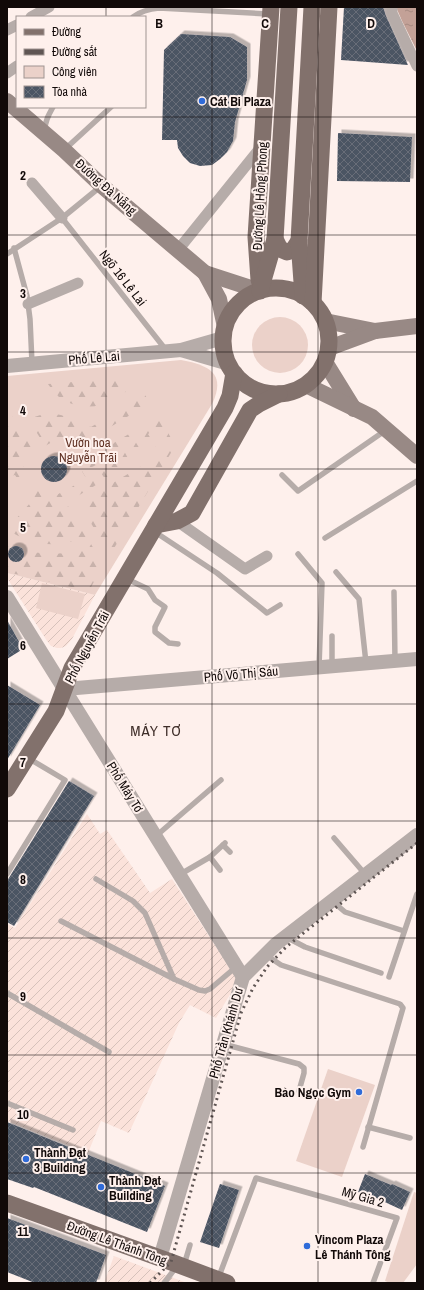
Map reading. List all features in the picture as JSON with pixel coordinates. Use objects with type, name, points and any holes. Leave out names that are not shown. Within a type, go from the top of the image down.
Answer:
[{"type":"main road","points":[[271,11],[289,12]]},
{"type":"main road","name":"Đường Lê Hồng Phong","points":[[260,291],[256,237],[271,11]]},
{"type":"main road","name":"Đường Lê Hồng Phong","points":[[260,291],[275,239],[289,12]]},
{"type":"main road","points":[[312,12],[329,12],[308,299],[299,241],[312,12]]},
{"type":"main road","name":"Đường Đà Nẵng","points":[[7,101],[45,133],[102,186],[205,273],[260,291]]},
{"type":"main road","points":[[275,239],[280,249],[287,252],[293,250],[299,241]]},
{"type":"main road","name":"Đường Đà Nẵng","points":[[205,273],[218,299],[224,333]]},
{"type":"main road","points":[[154,528],[177,521],[192,513],[250,410],[279,394],[293,391],[306,385],[318,374],[327,355],[329,335],[325,321],[320,312],[308,299],[293,291],[271,288],[260,291],[244,299],[232,311],[224,333],[225,352],[232,369],[243,382],[254,389],[266,393],[279,394]]},
{"type":"main road","points":[[325,321],[375,331],[417,326]]},
{"type":"main road","points":[[327,355],[375,331]]},
{"type":"main road","points":[[327,355],[354,409]]},
{"type":"main road","name":"Phố Nguyễn Trãi","points":[[9,783],[27,758],[56,711],[72,668],[225,408],[230,396],[232,369]]},
{"type":"main road","points":[[306,385],[372,418],[417,456]]},
{"type":"main road","name":"Đường Lê Thánh Tông","points":[[7,1203],[222,1281]]},
{"type":"street","points":[[33,16],[49,7]]},
{"type":"street","points":[[392,7],[392,13],[417,66]]},
{"type":"street","points":[[7,73],[16,67]]},
{"type":"street","points":[[178,250],[262,147]]},
{"type":"street","points":[[32,183],[62,218]]},
{"type":"street","points":[[28,304],[78,283]]},
{"type":"street","name":"Phố Lê Lai","points":[[7,366],[174,351],[224,333]]},
{"type":"street","name":"Phố Lê Lai","points":[[174,351],[232,369]]},
{"type":"street","points":[[177,521],[245,569],[267,556]]},
{"type":"street","name":"Phố Máy Tơ","points":[[7,597],[240,972]]},
{"type":"street","name":"Phố Võ Thị Sáu","points":[[65,689],[417,659]]},
{"type":"street","name":"Phố Trần Khánh Dư","points":[[160,1258],[223,1044],[240,972],[266,955],[286,936],[417,835]]},
{"type":"lane","points":[[134,16],[139,12],[147,9],[159,8],[271,11]]},
{"type":"lane","points":[[45,133],[45,124],[53,108]]},
{"type":"lane","points":[[64,150],[111,108]]},
{"type":"lane","points":[[7,254],[62,218],[102,186]]},
{"type":"lane","name":"Ngõ 16 Lê Lai","points":[[62,218],[174,351]]},
{"type":"lane","points":[[14,248],[27,296],[30,319],[32,364]]},
{"type":"lane","points":[[282,475],[298,491],[386,430]]},
{"type":"lane","points":[[325,538],[417,481]]},
{"type":"lane","points":[[154,528],[217,573],[266,613],[280,605]]},
{"type":"lane","points":[[298,554],[322,583],[325,667]]},
{"type":"lane","points":[[336,572],[359,599],[366,664]]},
{"type":"lane","points":[[125,578],[148,589],[155,600],[165,607],[155,627],[155,632],[170,643],[178,644]]},
{"type":"lane","points":[[394,592],[396,661]]},
{"type":"lane","points":[[325,667],[332,636]]},
{"type":"lane","points":[[7,874],[65,780],[27,758]]},
{"type":"lane","points":[[155,837],[221,780]]},
{"type":"lane","points":[[334,838],[365,875]]},
{"type":"lane","points":[[179,875],[210,857],[224,844],[230,852]]},
{"type":"lane","points":[[210,857],[220,870]]},
{"type":"lane","points":[[96,879],[133,901],[145,913],[174,979]]},
{"type":"lane","points":[[389,977],[417,894]]},
{"type":"lane","points":[[332,901],[345,912],[404,931]]},
{"type":"lane","points":[[61,921],[174,979],[199,990],[205,991],[210,989],[240,972]]},
{"type":"lane","points":[[286,936],[305,947],[381,973]]},
{"type":"lane","points":[[266,955],[281,966],[400,1004],[403,1008],[362,1147]]},
{"type":"lane","points":[[7,993],[109,1052]]},
{"type":"lane","points":[[223,1044],[299,1064],[304,1068],[299,1091]]},
{"type":"lane","points":[[7,1103],[73,1130]]},
{"type":"lane","points":[[368,1127],[410,1138]]},
{"type":"lane","name":"Mỹ Gia 2","points":[[222,1281],[256,1178],[397,1218],[373,1283]]},
{"type":"lane","points":[[164,1283],[180,1266],[190,1245]]},
{"type":"shaded area","points":[[7,573],[95,595],[72,639],[66,646],[57,648],[51,646],[7,578]]},
{"type":"shaded area","points":[[87,814],[100,834],[107,830],[150,893],[172,879],[238,981],[216,1018],[190,1005],[179,1023],[129,1133],[101,1121],[88,1153],[7,1121],[7,924],[15,928]]},
{"type":"shaded area","points":[[114,1256],[187,1283],[104,1283]]},
{"type":"green space","points":[[280,317],[295,322],[303,330],[308,345],[303,360],[295,368],[280,373],[265,368],[257,360],[252,345],[257,330],[265,322]]},
{"type":"green space","name":"Vườn hoa Nguyễn Trãi","points":[[181,360],[207,368],[212,372],[216,378],[217,385],[212,404],[95,595],[7,573],[7,376]]},
{"type":"green space","points":[[136,377],[130,387],[123,394],[115,400],[98,406],[80,406],[71,404],[59,397],[48,384]]},
{"type":"green space","points":[[145,395],[150,403],[71,452],[61,437],[45,446],[29,420],[45,414],[53,414],[68,417],[91,427]]},
{"type":"green space","points":[[7,408],[36,453],[21,462],[30,477],[20,483],[15,475],[7,477]]},
{"type":"green space","points":[[159,416],[172,440],[167,443],[157,428],[148,434],[157,449],[150,453],[141,438],[135,441],[144,456],[137,460],[128,446],[123,449],[131,464],[125,468],[116,453],[111,456],[120,471],[114,474],[106,459],[102,461],[111,476],[105,479],[96,465],[92,467],[101,482],[76,497],[70,488],[86,478],[77,463],[86,457],[87,459]]},
{"type":"green space","points":[[175,446],[110,555],[79,503]]},
{"type":"green space","points":[[36,487],[45,502],[60,493],[87,537],[66,543],[46,544],[26,539],[7,529],[31,502],[26,493]]},
{"type":"green space","points":[[7,541],[16,546],[9,549],[7,554]]},
{"type":"green space","points":[[91,544],[103,565],[89,591],[7,572],[7,554],[11,561],[18,562],[23,556],[23,551],[58,554],[74,551]]},
{"type":"green space","points":[[42,583],[85,594],[78,619],[36,608]]},
{"type":"green space","points":[[328,1069],[375,1085],[342,1177],[296,1161]]},
{"type":"green space","points":[[414,1192],[417,1193],[417,1264],[403,1283],[390,1283],[385,1281]]},
{"type":"water","points":[[396,7],[417,7],[417,51],[402,21]]},
{"type":"building","points":[[344,7],[383,7],[408,65],[341,60]]},
{"type":"building","name":"Cát Bi Plaza","points":[[181,34],[230,37],[247,47],[247,80],[235,122],[233,141],[227,152],[212,165],[200,166],[190,163],[178,148],[177,140],[162,140],[164,50]]},
{"type":"building","points":[[338,133],[412,137],[410,182],[337,181]]},
{"type":"building","points":[[54,456],[63,460],[67,469],[63,478],[54,482],[45,478],[41,469],[45,460]]},
{"type":"building","points":[[13,546],[19,546],[24,551],[22,560],[19,562],[13,562],[8,557],[8,551]]},
{"type":"building","points":[[7,620],[23,649],[7,659]]},
{"type":"building","points":[[7,685],[40,705],[7,760]]},
{"type":"building","points":[[69,781],[94,796],[14,926],[7,922],[7,881]]},
{"type":"building","name":"Thành Đạt Building","points":[[7,1122],[165,1186],[147,1232],[34,1187],[33,1188],[7,1179]]},
{"type":"building","points":[[365,1174],[410,1192],[402,1210],[376,1198],[376,1200],[358,1192]]},
{"type":"building","points":[[220,1184],[239,1190],[219,1248],[200,1242]]},
{"type":"building","points":[[7,1218],[106,1255],[96,1283],[35,1283],[7,1272]]},
{"type":"railway","points":[[150,1283],[171,1262],[241,1013],[253,988],[267,967],[286,947],[417,843]]},
{"type":"place","name":"Cát Bi Plaza","points":[[202,101]]},
{"type":"place","name":"Bảo Ngọc Gym","points":[[359,1092]]},
{"type":"place","name":"Thành Đạt 3 Building","points":[[26,1159]]},
{"type":"place","name":"Thành Đạt Building","points":[[101,1187]]},
{"type":"place","name":"Vincom Plaza Lê Thánh Tông","points":[[307,1246]]},
{"type":"district","name":"MÁY TƠ","points":[[156,730]]}]
